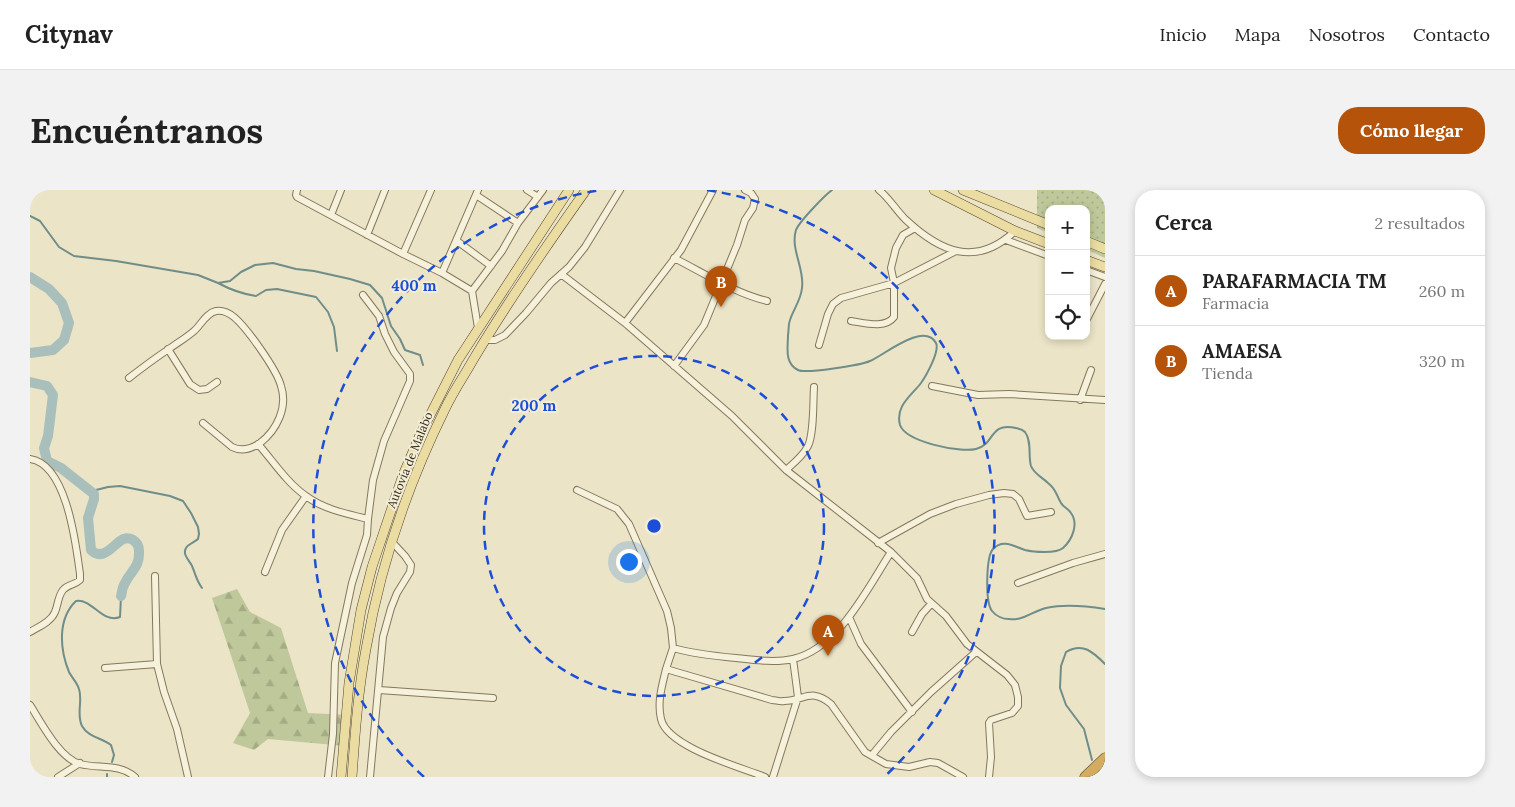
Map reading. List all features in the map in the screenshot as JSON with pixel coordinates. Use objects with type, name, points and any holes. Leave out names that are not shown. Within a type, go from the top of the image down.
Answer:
[{"type":"highway","points":[[1085,777],[1105,758]]},
{"type":"main road","name":"Autovía de Malabo","points":[[341,777],[349,683],[361,610],[372,567],[402,476],[420,435],[458,360],[569,190]]},
{"type":"main road","name":"Autovía de Malabo","points":[[352,777],[360,684],[366,647],[382,574],[402,512],[445,408],[485,340],[586,190]]},
{"type":"main road","points":[[934,190],[1016,231],[1045,242]]},
{"type":"main road","points":[[963,190],[1045,223]]},
{"type":"main road","points":[[1090,243],[1105,249]]},
{"type":"main road","points":[[1090,261],[1105,267]]},
{"type":"street","points":[[297,190],[297,197],[403,254],[442,272],[472,291]]},
{"type":"street","points":[[331,215],[341,190]]},
{"type":"street","points":[[367,234],[386,190]]},
{"type":"street","points":[[403,254],[431,190]]},
{"type":"street","points":[[527,190],[538,197]]},
{"type":"street","points":[[478,328],[472,291],[543,190]]},
{"type":"street","points":[[485,340],[494,340],[505,335],[561,274],[585,247],[620,190]]},
{"type":"street","points":[[625,323],[681,250],[713,190]]},
{"type":"street","points":[[674,366],[704,325],[737,245],[745,220],[753,208],[754,196],[745,190]]},
{"type":"street","points":[[880,190],[915,228],[936,244],[956,252],[983,251],[1006,240],[1016,231]]},
{"type":"street","points":[[442,272],[477,192],[518,223]]},
{"type":"street","points":[[851,321],[883,324],[891,321],[894,317],[894,284],[891,268],[896,248],[903,234],[915,228]]},
{"type":"street","points":[[1006,240],[1045,255]]},
{"type":"street","points":[[457,241],[491,266]]},
{"type":"street","points":[[819,345],[828,314],[833,304],[841,298],[894,284],[956,252]]},
{"type":"street","points":[[674,258],[755,298],[767,301]]},
{"type":"street","points":[[1090,271],[1105,277]]},
{"type":"street","points":[[561,274],[625,323],[732,416],[786,470],[891,552],[917,578],[927,599],[946,616],[967,644],[1007,675],[1015,685],[1018,706],[1012,713],[991,720],[989,723],[991,763],[989,777]]},
{"type":"street","points":[[1090,312],[1105,284]]},
{"type":"street","points":[[328,777],[333,734],[335,663],[352,583],[367,535],[373,480],[377,464],[384,441],[410,381],[410,374],[394,352],[379,316],[363,295]]},
{"type":"street","points":[[129,378],[188,336],[214,312],[228,313],[240,323],[276,372],[282,387],[283,408],[277,424],[258,444],[247,449],[237,449],[203,423]]},
{"type":"street","points":[[168,350],[190,384],[199,390],[207,389],[217,382]]},
{"type":"street","points":[[1080,400],[1091,370]]},
{"type":"street","points":[[932,386],[978,395],[1018,394],[1080,400],[1105,400]]},
{"type":"street","points":[[786,470],[800,458],[811,438],[814,387]]},
{"type":"street","points":[[258,444],[292,484],[306,496],[338,511],[368,519]]},
{"type":"street","points":[[30,459],[46,469],[58,482],[69,513],[80,574],[80,580],[77,583],[70,584],[63,590],[58,600],[55,614],[30,632]]},
{"type":"street","points":[[577,490],[617,509],[629,524],[667,610],[672,628],[673,648],[659,700],[661,720],[668,733],[687,746],[765,777]]},
{"type":"street","points":[[878,543],[930,514],[956,504],[990,495],[1013,494],[1019,498],[1027,516],[1051,512]]},
{"type":"street","points":[[265,572],[282,530],[306,496]]},
{"type":"street","points":[[370,777],[384,637],[394,600],[410,572],[411,565],[392,542]]},
{"type":"street","points":[[673,648],[690,653],[776,661],[793,659],[816,649],[833,636],[849,617],[891,552]]},
{"type":"street","points":[[1018,583],[1072,563],[1105,554]]},
{"type":"street","points":[[155,576],[157,664],[164,692],[177,729],[188,777]]},
{"type":"street","points":[[912,632],[922,614],[931,604]]},
{"type":"street","points":[[849,617],[861,644],[912,712]]},
{"type":"street","points":[[872,755],[891,732],[931,692],[976,652]]},
{"type":"street","points":[[773,777],[798,697],[793,659]]},
{"type":"street","points":[[105,668],[157,664]]},
{"type":"street","points":[[666,670],[772,700],[785,702],[798,697],[814,695],[823,698],[831,704],[865,752],[886,764],[909,767],[938,762],[963,777]]},
{"type":"street","points":[[380,690],[493,698]]},
{"type":"street","points":[[30,705],[61,750],[70,759],[80,764],[119,768],[136,777]]},
{"type":"street","points":[[58,777],[80,764]]},
{"type":"green space","points":[[1037,190],[1105,190],[1105,258],[1090,251],[1090,205],[1045,205],[1045,231],[1037,228]]},
{"type":"green space","points":[[237,589],[250,612],[281,628],[308,713],[349,715],[346,746],[268,739],[254,750],[233,743],[250,713],[212,598]]},
{"type":"waterway","points":[[832,190],[812,209],[796,230],[795,244],[802,288],[789,324],[787,350],[791,363],[798,370],[803,371],[845,367],[870,361],[913,338],[930,337],[936,343],[936,352],[923,380],[902,407],[899,418],[900,425],[904,431],[934,445],[968,450],[976,449],[987,443],[996,431],[1001,428],[1007,427],[1022,430],[1027,436],[1032,469],[1053,488],[1062,504],[1073,517],[1074,527],[1072,536],[1060,550],[1050,552],[1033,551],[1005,544],[1001,544],[993,549],[989,561],[987,580],[988,599],[992,611],[1002,618],[1014,619],[1041,609],[1061,606],[1105,609]]},
{"type":"waterway","points":[[30,216],[40,221],[59,247],[74,256],[198,275],[218,283],[230,281],[241,272],[255,265],[273,263],[370,285],[382,298],[391,326],[405,350],[420,355],[423,365]]},
{"type":"waterway","points":[[30,277],[49,289],[62,303],[69,323],[64,340],[53,350],[30,353]]},
{"type":"waterway","points":[[218,283],[227,288],[256,296],[266,290],[277,289],[316,297],[328,312],[334,327],[337,351]]},
{"type":"waterway","points":[[30,382],[47,386],[53,395],[48,436],[44,448],[47,461],[61,468],[94,494],[88,518],[91,550],[95,553],[103,554],[126,538],[133,540],[139,547],[138,562],[126,580],[121,596]]},
{"type":"waterway","points":[[92,491],[120,486],[170,496],[183,501],[198,527],[199,534],[198,539],[187,547],[185,553],[202,588]]},
{"type":"waterway","points":[[112,762],[114,755],[111,745],[88,733],[80,721],[80,694],[66,663],[62,635],[66,617],[76,601],[87,603],[102,614],[114,618],[120,617],[121,596]]},
{"type":"waterway","points":[[1092,760],[1084,729],[1066,705],[1060,688],[1061,666],[1066,652],[1078,648],[1092,652],[1105,664]]},
{"type":"place","name":"AMAESA","points":[[721,307]]},
{"type":"place","name":"PARAFARMACIA TM","points":[[828,656]]}]
